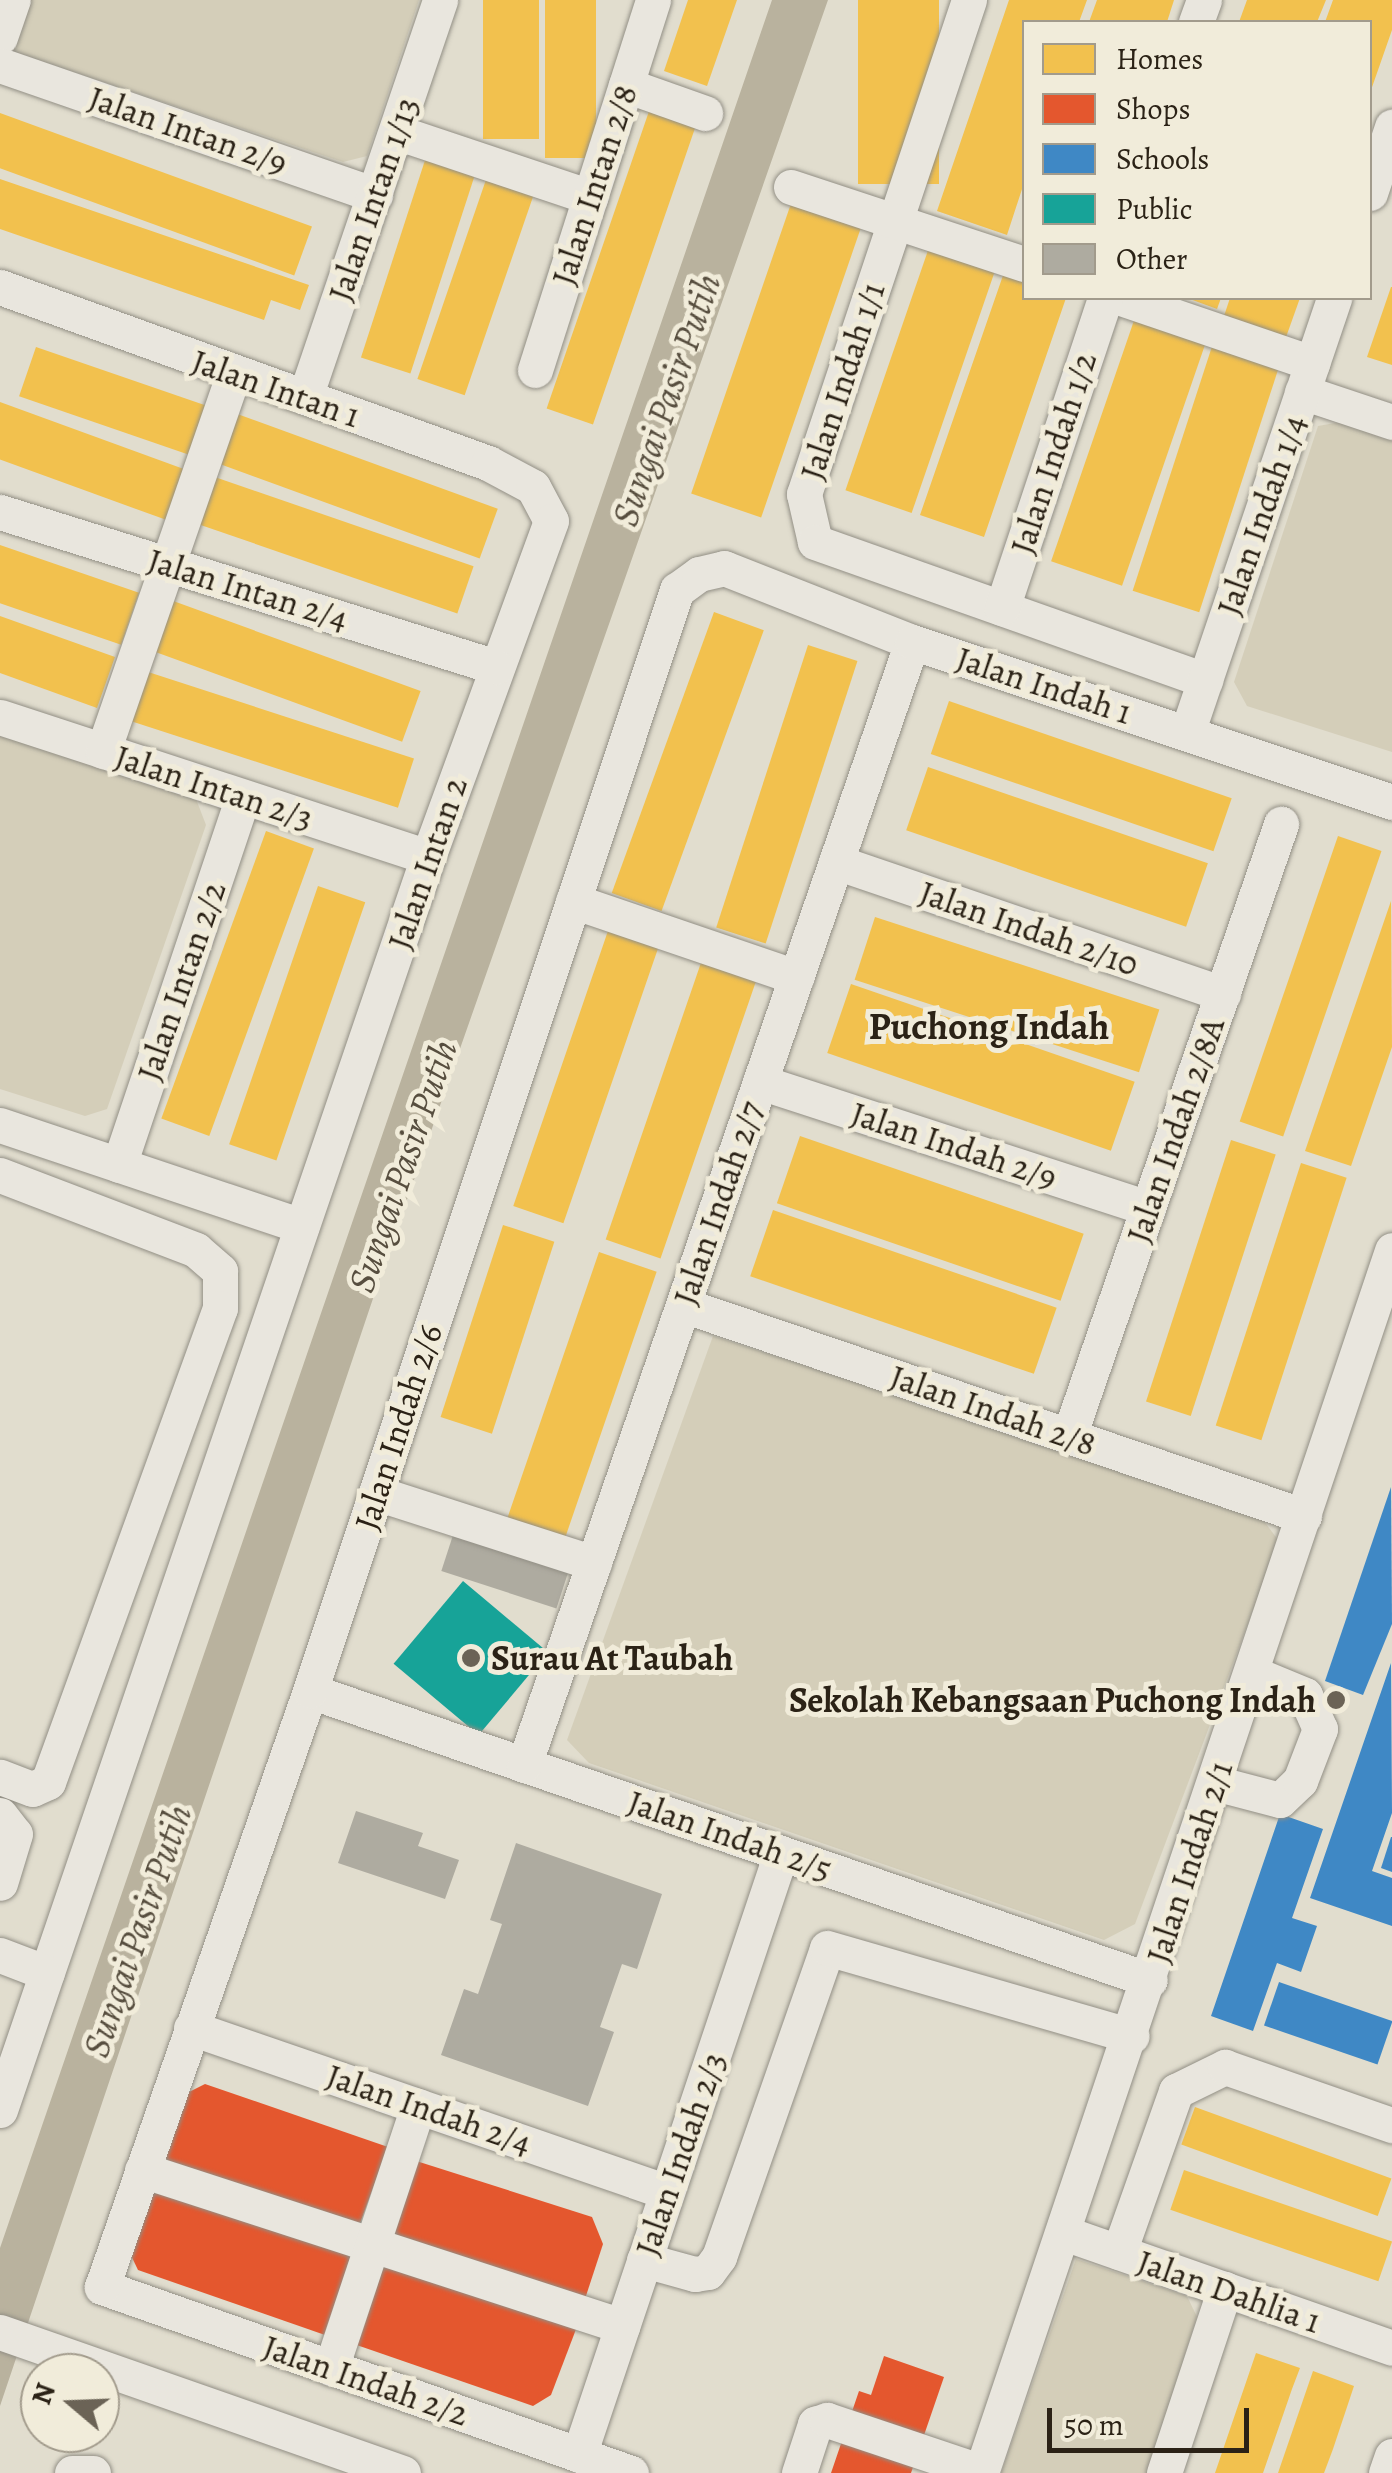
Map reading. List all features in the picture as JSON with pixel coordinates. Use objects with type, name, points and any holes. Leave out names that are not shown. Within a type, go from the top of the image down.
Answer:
[{"type":"street","points":[[0,36],[12,0]]},
{"type":"street","name":"Jalan Intan 1/13","points":[[305,397],[440,0]]},
{"type":"street","name":"Jalan Intan 2/8","points":[[535,370],[652,0]]},
{"type":"street","name":"Jalan Indah 1/1","points":[[969,0],[804,494],[815,542],[1205,680]]},
{"type":"street","name":"Jalan Intan 2/9","points":[[0,66],[375,195]]},
{"type":"street","points":[[626,84],[706,112]]},
{"type":"street","points":[[1372,187],[1392,127]]},
{"type":"street","points":[[396,132],[590,197]]},
{"type":"street","points":[[792,188],[1022,263]]},
{"type":"street","name":"Jalan Intan 1","points":[[0,287],[233,375],[488,463],[533,488],[541,503]]},
{"type":"street","name":"Jalan Indah 1/2","points":[[1002,608],[1104,300]]},
{"type":"street","points":[[1126,300],[1307,377],[1392,422]]},
{"type":"street","name":"Jalan Indah 1/4","points":[[1187,733],[1333,300]]},
{"type":"street","points":[[103,751],[233,375]]},
{"type":"street","name":"Jalan Intan 2","points":[[0,2110],[428,857],[551,521],[541,503]]},
{"type":"street","name":"Jalan Intan 2/4","points":[[0,512],[496,667]]},
{"type":"street","name":"Jalan Indah 1","points":[[699,574],[724,568],[912,642],[1392,802]]},
{"type":"street","name":"Jalan Indah 2/6","points":[[102,2287],[310,1691],[678,590],[699,574]]},
{"type":"street","name":"Jalan Indah 2/7","points":[[524,1765],[912,642]]},
{"type":"street","name":"Jalan Intan 2/3","points":[[0,718],[428,857]]},
{"type":"street","name":"Jalan Intan 2/2","points":[[120,1165],[243,797]]},
{"type":"street","name":"Jalan Indah 2/8A","points":[[1069,1436],[1281,824]]},
{"type":"street","name":"Jalan Indah 2/10","points":[[836,862],[1223,994]]},
{"type":"street","points":[[573,902],[796,977]]},
{"type":"street","name":"Jalan Indah 2/9","points":[[760,1082],[1148,1208]]},
{"type":"street","points":[[0,1125],[302,1226]]},
{"type":"street","points":[[0,1175],[196,1250],[220,1270],[220,1308],[48,1782],[32,1789],[0,1777]]},
{"type":"street","name":"Jalan Indah 2/1","points":[[982,2472],[1067,2234],[1304,1516],[1386,1321],[1392,1250]]},
{"type":"street","name":"Jalan Indah 2/8","points":[[683,1305],[1304,1516]]},
{"type":"street","points":[[166,1460],[216,1476]]},
{"type":"street","points":[[376,1493],[594,1563]]},
{"type":"street","points":[[132,1556],[182,1575]]},
{"type":"street","points":[[1215,1783],[1280,1800],[1300,1782],[1320,1729],[1305,1694],[1252,1672]]},
{"type":"street","name":"Jalan Indah 2/5","points":[[310,1691],[1150,1980]]},
{"type":"street","points":[[0,1815],[16,1834],[0,1883]]},
{"type":"street","name":"Jalan Indah 2/3","points":[[579,2455],[781,1853]]},
{"type":"street","points":[[644,2260],[696,2274],[708,2272],[720,2257],[826,1948],[1132,2036]]},
{"type":"street","points":[[0,1956],[47,1973]]},
{"type":"street","name":"Jalan Indah 2/4","points":[[191,2028],[668,2192]]},
{"type":"street","points":[[1120,2252],[1176,2091],[1225,2067],[1392,2125]]},
{"type":"street","points":[[330,2368],[368,2243],[418,2106]]},
{"type":"street","points":[[142,2170],[622,2326]]},
{"type":"street","name":"Jalan Dahlia 1","points":[[1067,2234],[1392,2348]]},
{"type":"street","name":"Jalan Indah 2/2","points":[[102,2287],[631,2473]]},
{"type":"street","points":[[1164,2473],[1225,2289]]},
{"type":"street","points":[[16,2337],[403,2473]]},
{"type":"street","points":[[799,2473],[815,2424],[827,2420],[982,2472]]},
{"type":"street","points":[[1386,2473],[1392,2456]]},
{"type":"street","points":[[72,2473],[93,2473]]},
{"type":"shaded area","points":[[26,0],[419,0],[367,156],[343,162],[11,51]]},
{"type":"shaded area","points":[[1352,420],[1392,433],[1392,752],[1247,706],[1234,682],[1318,426]]},
{"type":"shaded area","points":[[0,733],[196,799],[206,825],[107,1109],[85,1116],[0,1089]]},
{"type":"shaded area","points":[[713,1336],[1257,1512],[1279,1541],[1135,1924],[1104,1940],[589,1763],[567,1740]]},
{"type":"shaded area","points":[[1076,2259],[1187,2296],[1197,2317],[1147,2473],[1001,2473]]},
{"type":"water","name":"Sungai Pasir Putih","points":[[772,0],[828,0],[389,1251],[0,2406],[0,2248]]},
{"type":"building: Homes","points":[[483,0],[539,0],[539,139],[483,139]]},
{"type":"building: Homes","points":[[545,0],[596,0],[596,158],[545,158]]},
{"type":"building: Homes","points":[[688,0],[737,0],[707,86],[664,71]]},
{"type":"building: Homes","points":[[858,0],[939,0],[939,184],[858,184]]},
{"type":"building: Homes","points":[[1009,0],[1087,0],[1080,20],[1022,20],[1022,189],[1007,235],[937,211]]},
{"type":"building: Homes","points":[[1097,0],[1174,0],[1168,20],[1090,20]]},
{"type":"building: Homes","points":[[1247,0],[1326,0],[1318,20],[1240,20]]},
{"type":"building: Homes","points":[[1333,0],[1392,0],[1392,30],[1372,87],[1372,20],[1326,20]]},
{"type":"building: Homes","points":[[657,88],[703,104],[593,424],[547,409]]},
{"type":"building: Homes","points":[[0,113],[312,227],[294,275],[0,168]]},
{"type":"building: Homes","points":[[428,151],[477,167],[410,373],[361,357]]},
{"type":"building: Homes","points":[[489,171],[536,187],[465,395],[417,379]]},
{"type":"building: Homes","points":[[0,179],[309,285],[300,310],[271,300],[264,320],[0,229]]},
{"type":"building: Homes","points":[[796,189],[866,213],[761,518],[691,493]]},
{"type":"building: Homes","points":[[934,233],[1000,256],[912,513],[845,490]]},
{"type":"building: Homes","points":[[1008,261],[1022,266],[1022,300],[1065,300],[984,537],[920,515]]},
{"type":"building: Homes","points":[[1392,287],[1392,365],[1367,357]]},
{"type":"building: Homes","points":[[1192,300],[1220,300],[1217,309]]},
{"type":"building: Homes","points":[[1229,300],[1299,300],[1285,340],[1223,319]]},
{"type":"building: Homes","points":[[1139,306],[1210,330],[1122,586],[1051,561]]},
{"type":"building: Homes","points":[[1217,331],[1284,353],[1199,612],[1133,591]]},
{"type":"building: Homes","points":[[36,347],[208,406],[191,455],[19,396]]},
{"type":"building: Homes","points":[[0,402],[185,469],[167,520],[0,459]]},
{"type":"building: Homes","points":[[229,411],[498,509],[480,559],[211,461]]},
{"type":"building: Homes","points":[[206,474],[474,566],[457,613],[190,521]]},
{"type":"building: Homes","points":[[0,545],[139,593],[121,645],[0,603]]},
{"type":"building: Homes","points":[[165,598],[421,691],[402,742],[147,649]]},
{"type":"building: Homes","points":[[714,612],[764,630],[662,911],[612,893]]},
{"type":"building: Homes","points":[[0,616],[115,657],[97,708],[0,673]]},
{"type":"building: Homes","points":[[808,645],[857,661],[766,944],[716,927]]},
{"type":"building: Homes","points":[[142,670],[414,758],[398,808],[126,719]]},
{"type":"building: Homes","points":[[949,701],[1232,798],[1213,851],[931,754]]},
{"type":"building: Homes","points":[[928,767],[1208,863],[1186,927],[906,830]]},
{"type":"building: Homes","points":[[266,831],[314,848],[209,1136],[161,1119]]},
{"type":"building: Homes","points":[[1338,836],[1381,851],[1283,1137],[1240,1122]]},
{"type":"building: Homes","points":[[318,886],[365,902],[276,1160],[229,1144]]},
{"type":"building: Homes","points":[[1391,901],[1392,1047],[1351,1166],[1305,1151]]},
{"type":"building: Homes","points":[[875,917],[1159,1009],[1139,1072],[855,980]]},
{"type":"building: Homes","points":[[609,928],[659,945],[563,1223],[513,1206]]},
{"type":"building: Homes","points":[[704,954],[759,973],[661,1258],[606,1240]]},
{"type":"building: Homes","points":[[851,984],[1135,1082],[1111,1151],[827,1053]]},
{"type":"building: Homes","points":[[800,1136],[1084,1234],[1061,1301],[777,1203]]},
{"type":"building: Homes","points":[[1231,1140],[1276,1155],[1191,1416],[1146,1402]]},
{"type":"building: Homes","points":[[1301,1163],[1347,1178],[1261,1440],[1216,1425]]},
{"type":"building: Homes","points":[[773,1210],[1057,1308],[1034,1374],[750,1276]]},
{"type":"building: Homes","points":[[503,1225],[554,1242],[492,1434],[441,1417]]},
{"type":"building: Homes","points":[[599,1252],[657,1272],[564,1540],[507,1521]]},
{"type":"building: Homes","points":[[1195,2107],[1391,2178],[1378,2216],[1181,2145]]},
{"type":"building: Homes","points":[[1184,2170],[1392,2242],[1378,2281],[1170,2210]]},
{"type":"building: Homes","points":[[1256,2353],[1300,2368],[1263,2473],[1215,2473]]},
{"type":"building: Homes","points":[[1313,2371],[1354,2386],[1333,2449],[1324,2473],[1278,2473]]},
{"type":"building: Shops","points":[[205,2084],[388,2147],[359,2226],[160,2159],[179,2097]]},
{"type":"building: Shops","points":[[410,2159],[592,2217],[603,2244],[583,2305],[383,2233]]},
{"type":"building: Shops","points":[[152,2181],[355,2249],[325,2335],[138,2270],[127,2247]]},
{"type":"building: Shops","points":[[377,2254],[578,2324],[551,2395],[533,2406],[348,2342]]},
{"type":"building: Shops","points":[[884,2356],[944,2377],[911,2473],[831,2473],[859,2391],[871,2395]]},
{"type":"building: Schools","points":[[1391,1487],[1392,1624],[1363,1695],[1325,1681]]},
{"type":"building: Schools","points":[[1391,1663],[1392,1813],[1372,1871],[1392,1878],[1392,1926],[1310,1898]]},
{"type":"building: Schools","points":[[1280,1814],[1323,1829],[1292,1918],[1317,1926],[1301,1972],[1277,1963],[1253,2031],[1211,2016]]},
{"type":"building: Schools","points":[[1392,1837],[1392,1872],[1381,1868]]},
{"type":"building: Schools","points":[[1279,1982],[1392,2021],[1377,2065],[1264,2025]]},
{"type":"building: Public","name":"Surau At Taubah","points":[[463,1581],[548,1652],[479,1735],[394,1664]]},
{"type":"building: Other","points":[[454,1532],[569,1569],[556,1608],[441,1571]]},
{"type":"building: Other","points":[[356,1811],[423,1833],[418,1846],[459,1860],[445,1899],[338,1863]]},
{"type":"building: Other","points":[[516,1843],[662,1894],[637,1969],[622,1964],[600,2027],[614,2032],[588,2106],[441,2055],[464,1989],[478,1994],[502,1924],[490,1920]]},
{"type":"place","name":"Surau At Taubah","points":[[471,1658]]},
{"type":"place","name":"Sekolah Kebangsaan Puchong Indah","points":[[1336,1700]]},
{"type":"district","name":"Puchong Indah","points":[[989,1027]]}]
